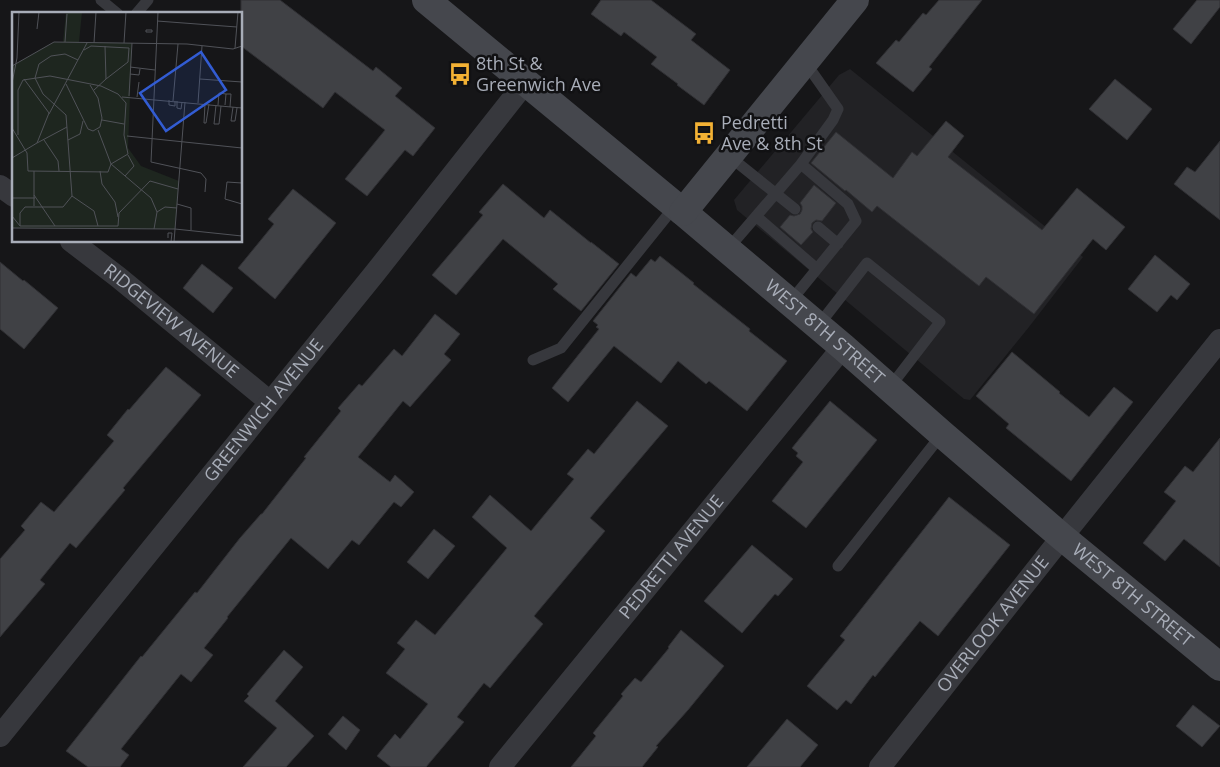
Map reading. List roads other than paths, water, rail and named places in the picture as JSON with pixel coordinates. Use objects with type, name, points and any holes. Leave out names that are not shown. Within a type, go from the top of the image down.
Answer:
[{"type":"street","points":[[679,209],[729,156],[855,0]]},
{"type":"street","name":"WEST 8TH STREET","points":[[432,2],[525,83],[843,347],[1062,537],[1220,667]]},
{"type":"street","name":"GREENWICH AVENUE","points":[[0,736],[375,273],[525,83]]},
{"type":"street","points":[[0,186],[12,195]]},
{"type":"street","name":"RIDGEVIEW AVENUE","points":[[72,242],[118,277],[270,402]]},
{"type":"street","name":"OVERLOOK AVENUE","points":[[880,767],[1220,340]]},
{"type":"street","name":"PEDRETTI AVENUE","points":[[500,767],[843,347]]},
{"type":"lane","points":[[101,0],[116,12]]},
{"type":"lane","points":[[138,12],[148,0]]},
{"type":"lane","points":[[727,250],[801,164],[833,120],[838,109],[805,62]]},
{"type":"lane","points":[[729,156],[794,209]]},
{"type":"lane","points":[[790,302],[856,221],[848,204],[801,164]]},
{"type":"lane","points":[[533,360],[561,348],[679,209]]},
{"type":"lane","points":[[756,216],[817,268]]},
{"type":"lane","points":[[818,227],[838,244]]},
{"type":"lane","points":[[818,326],[868,263],[940,322],[890,387]]},
{"type":"lane","points":[[838,566],[942,434]]},
{"type":"place","name":"8th St & Greenwich Ave","points":[[460,74]]},
{"type":"place","name":"Pedretti Ave & 8th St","points":[[704,133]]}]
